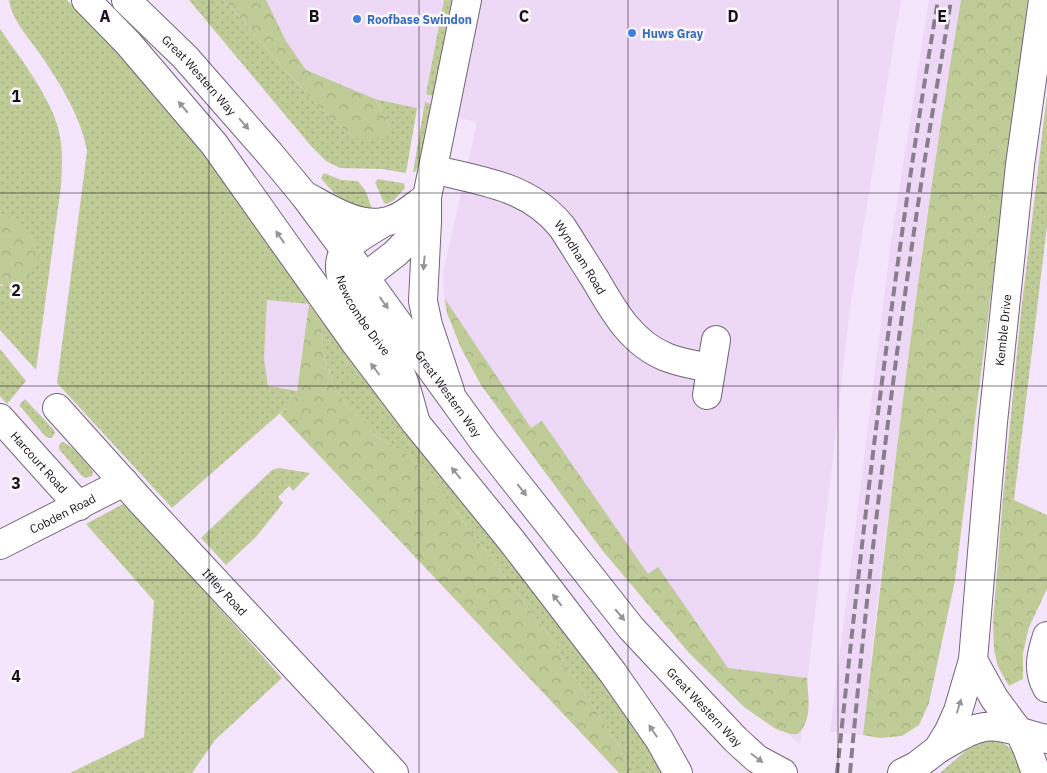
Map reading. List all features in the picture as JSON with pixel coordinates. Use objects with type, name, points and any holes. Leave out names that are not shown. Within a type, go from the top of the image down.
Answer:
[{"type":"main road","points":[[86,0],[128,43],[214,144],[326,304],[415,422],[511,540],[607,666],[659,739],[678,773]]},
{"type":"main road","name":"Great Western Way","points":[[126,0],[185,57],[304,195],[484,442],[631,628],[736,740],[757,759],[783,773]]},
{"type":"main road","points":[[452,398],[428,325],[422,292],[427,209],[433,170],[467,0]]},
{"type":"main road","name":"Kemble Drive","points":[[938,749],[954,722],[973,660],[991,442],[1019,175],[1043,0]]},
{"type":"main road","name":"Wyndham Road","points":[[433,170],[503,187],[538,202],[552,214],[562,227],[618,317],[634,336],[653,351],[666,358],[711,368]]},
{"type":"main road","points":[[304,195],[349,218],[366,222],[383,222],[394,219],[410,210],[427,209]]},
{"type":"main road","name":"Newcombe Drive","points":[[365,277],[396,253],[427,209]]},
{"type":"main road","points":[[345,250],[383,222]]},
{"type":"main road","name":"Newcombe Drive","points":[[345,250],[339,266],[345,292],[398,367],[415,422]]},
{"type":"main road","points":[[707,395],[716,340]]},
{"type":"main road","name":"Iffley Road","points":[[57,408],[394,773]]},
{"type":"main road","name":"Harcourt Road","points":[[0,418],[79,506]]},
{"type":"main road","name":"Cobden Road","points":[[0,544],[124,482]]},
{"type":"main road","points":[[1047,636],[1040,663],[1040,673],[1047,688]]},
{"type":"main road","points":[[973,660],[994,698],[1020,733],[1036,773]]},
{"type":"main road","points":[[902,773],[916,766],[938,749],[968,732],[983,727],[997,727],[1047,739]]},
{"type":"shaded area","points":[[250,0],[901,0],[850,308],[800,745],[633,581],[487,379],[447,315],[444,301],[443,273],[477,122],[312,84]]},
{"type":"shaded area","points":[[929,0],[961,0],[927,214],[876,611],[863,735],[830,732],[891,242]]},
{"type":"shaded area","points":[[267,300],[309,304],[297,391],[268,386],[264,359]]},
{"type":"green space","points":[[9,0],[67,0],[81,14],[179,116],[291,272],[309,304],[267,300],[264,359],[268,386],[297,391],[294,401],[172,508],[57,383],[87,151],[80,126],[63,90],[18,23]]},
{"type":"green space","points":[[189,0],[224,0],[328,116],[356,139],[390,127],[375,99],[417,108],[406,173],[382,169],[340,168],[326,161],[311,146]]},
{"type":"green space","points":[[224,0],[266,0],[286,41],[306,70],[375,99],[390,127],[388,135],[373,139],[356,139],[328,116]]},
{"type":"green space","points":[[444,0],[455,0],[437,97],[426,94]]},
{"type":"green space","points":[[961,0],[1028,0],[955,580],[929,703],[919,725],[902,736],[880,738],[863,735],[919,275]]},
{"type":"green space","points":[[0,29],[44,94],[57,123],[61,142],[61,186],[36,370],[0,330],[0,285],[2,286],[32,272],[37,252],[31,236],[0,213]]},
{"type":"green space","points":[[1047,94],[1047,226],[1014,500],[1003,497],[1021,312]]},
{"type":"green space","points":[[425,102],[435,105],[419,164],[415,172],[413,172]]},
{"type":"green space","points":[[324,173],[341,180],[358,181],[365,190],[372,208],[356,206],[343,200],[321,178]]},
{"type":"green space","points":[[378,179],[402,183],[405,188],[394,200],[387,204],[384,203],[375,182]]},
{"type":"green space","points":[[0,213],[25,229],[34,242],[37,253],[38,260],[31,273],[22,281],[11,285],[0,284]]},
{"type":"green space","points":[[445,299],[531,428],[542,421],[648,574],[658,567],[728,668],[807,678],[808,715],[803,728],[798,734],[790,734],[776,729],[744,707],[689,653],[602,550],[481,385],[461,348],[447,313]]},
{"type":"green space","points":[[309,304],[322,322],[323,351],[334,387],[349,408],[376,436],[408,455],[436,485],[551,638],[634,773],[619,773],[280,414],[293,401],[297,391]]},
{"type":"green space","points":[[322,322],[544,604],[621,708],[664,773],[634,773],[551,638],[436,485],[408,455],[376,436],[349,408],[334,387],[323,351]]},
{"type":"green space","points":[[0,349],[26,381],[7,404],[0,396]]},
{"type":"green space","points":[[25,399],[54,430],[55,433],[52,438],[45,436],[19,405]]},
{"type":"green space","points":[[62,442],[70,446],[83,459],[93,471],[92,476],[85,478],[81,475],[59,449],[59,445]]},
{"type":"green space","points":[[279,468],[310,473],[293,491],[289,486],[278,497],[283,503],[256,537],[226,565],[201,538],[272,470]]},
{"type":"green space","points":[[1003,497],[1047,515],[1047,589],[1029,627],[1023,653],[1023,679],[1009,686],[998,667],[994,650],[993,622]]},
{"type":"green space","points":[[125,503],[282,678],[215,740],[192,773],[70,773],[144,737],[154,601],[86,524]]},
{"type":"green space","points":[[997,739],[1013,750],[1026,773],[940,773],[978,740]]},
{"type":"railway","points":[[837,773],[858,579],[894,289],[938,0]]},
{"type":"railway","points":[[850,773],[873,549],[891,400],[922,178],[951,0]]},
{"type":"place","name":"Roofbase Swindon","points":[[357,19]]},
{"type":"place","name":"Huws Gray","points":[[632,33]]}]
